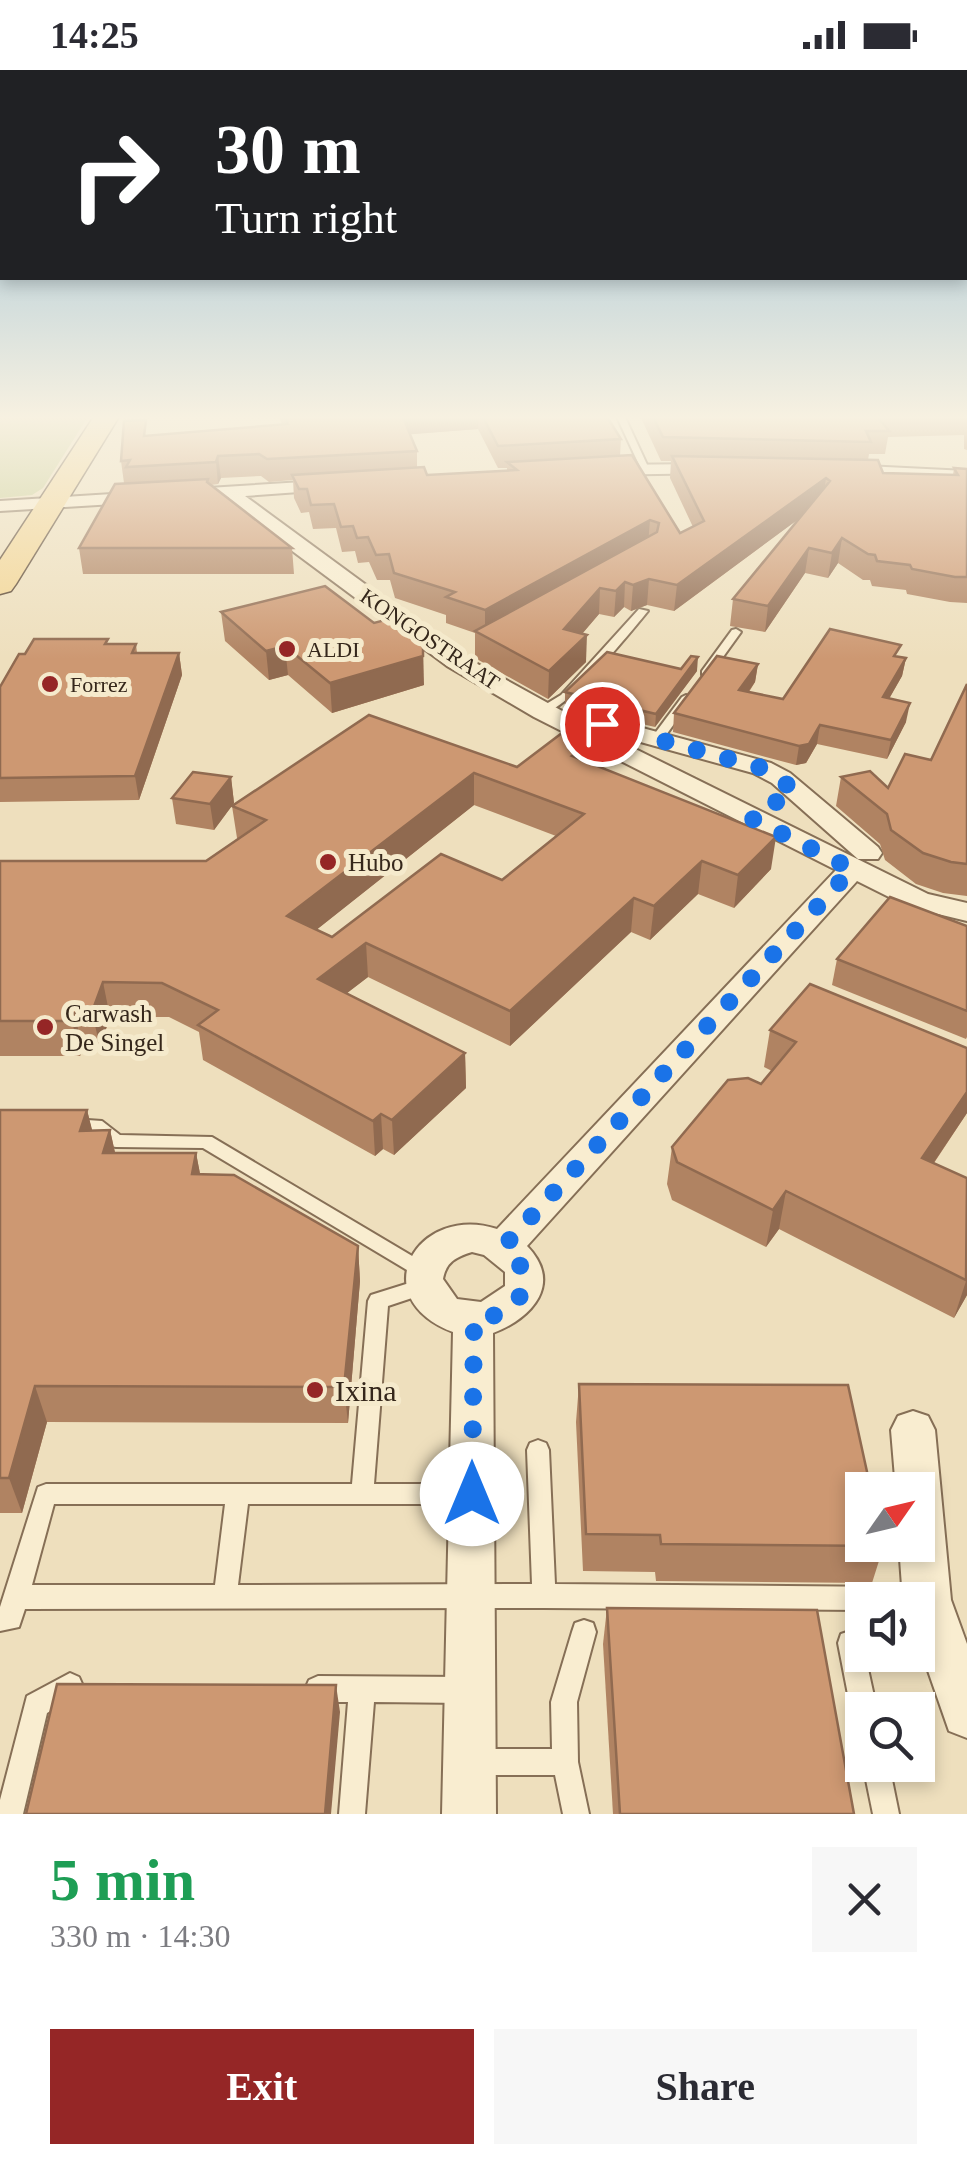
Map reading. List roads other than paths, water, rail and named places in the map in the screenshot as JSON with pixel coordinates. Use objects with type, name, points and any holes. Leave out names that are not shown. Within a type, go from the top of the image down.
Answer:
[{"type":"main road","points":[[0,584],[56,496]]},
{"type":"street","points":[[0,506],[161,496]]},
{"type":"street","name":"KONGOSTRAAT","points":[[237,496],[242,505],[542,712],[751,818],[860,861]]},
{"type":"street","name":"KONGOSTRAAT","points":[[602,724],[762,768],[795,790],[860,861],[919,902],[967,912]]},
{"type":"street","points":[[751,818],[795,790]]},
{"type":"street","points":[[505,1245],[860,861]]},
{"type":"street","points":[[490,1238],[505,1245],[521,1261],[525,1275],[524,1289],[516,1302],[500,1314],[474,1320],[447,1314],[433,1304],[422,1279],[439,1247],[455,1240],[490,1238]]},
{"type":"street","points":[[470,1814],[474,1320]]},
{"type":"street","points":[[913,1430],[928,1600],[967,1713]]},
{"type":"lane","points":[[542,712],[565,697],[643,610]]},
{"type":"lane","points":[[702,678],[736,632]]},
{"type":"lane","points":[[657,739],[691,693]]},
{"type":"lane","points":[[58,1125],[96,1125],[116,1142],[206,1142],[422,1279]]},
{"type":"lane","points":[[362,1494],[378,1301],[422,1279]]},
{"type":"lane","points":[[538,1450],[544,1596]]},
{"type":"lane","points":[[0,1620],[10,1619],[46,1494],[472,1494]]},
{"type":"lane","points":[[225,1596],[238,1494]]},
{"type":"lane","points":[[17,1597],[845,1599]]},
{"type":"lane","points":[[576,1814],[565,1762],[564,1702],[584,1632]]},
{"type":"lane","points":[[10,1814],[36,1706],[66,1686],[86,1686]]},
{"type":"lane","points":[[283,1688],[471,1690]]},
{"type":"lane","points":[[352,1814],[362,1689]]},
{"type":"lane","points":[[470,1762],[565,1762]]},
{"type":"lane","points":[[879,1782],[886,1814]]},
{"type":"place","name":"ALDI","points":[[287,649]]},
{"type":"place","name":"Forrez","points":[[50,684]]},
{"type":"place","name":"Hubo","points":[[328,862]]},
{"type":"place","name":"Carwash De Singel","points":[[45,1027]]},
{"type":"place","name":"Ixina","points":[[315,1390]]}]
